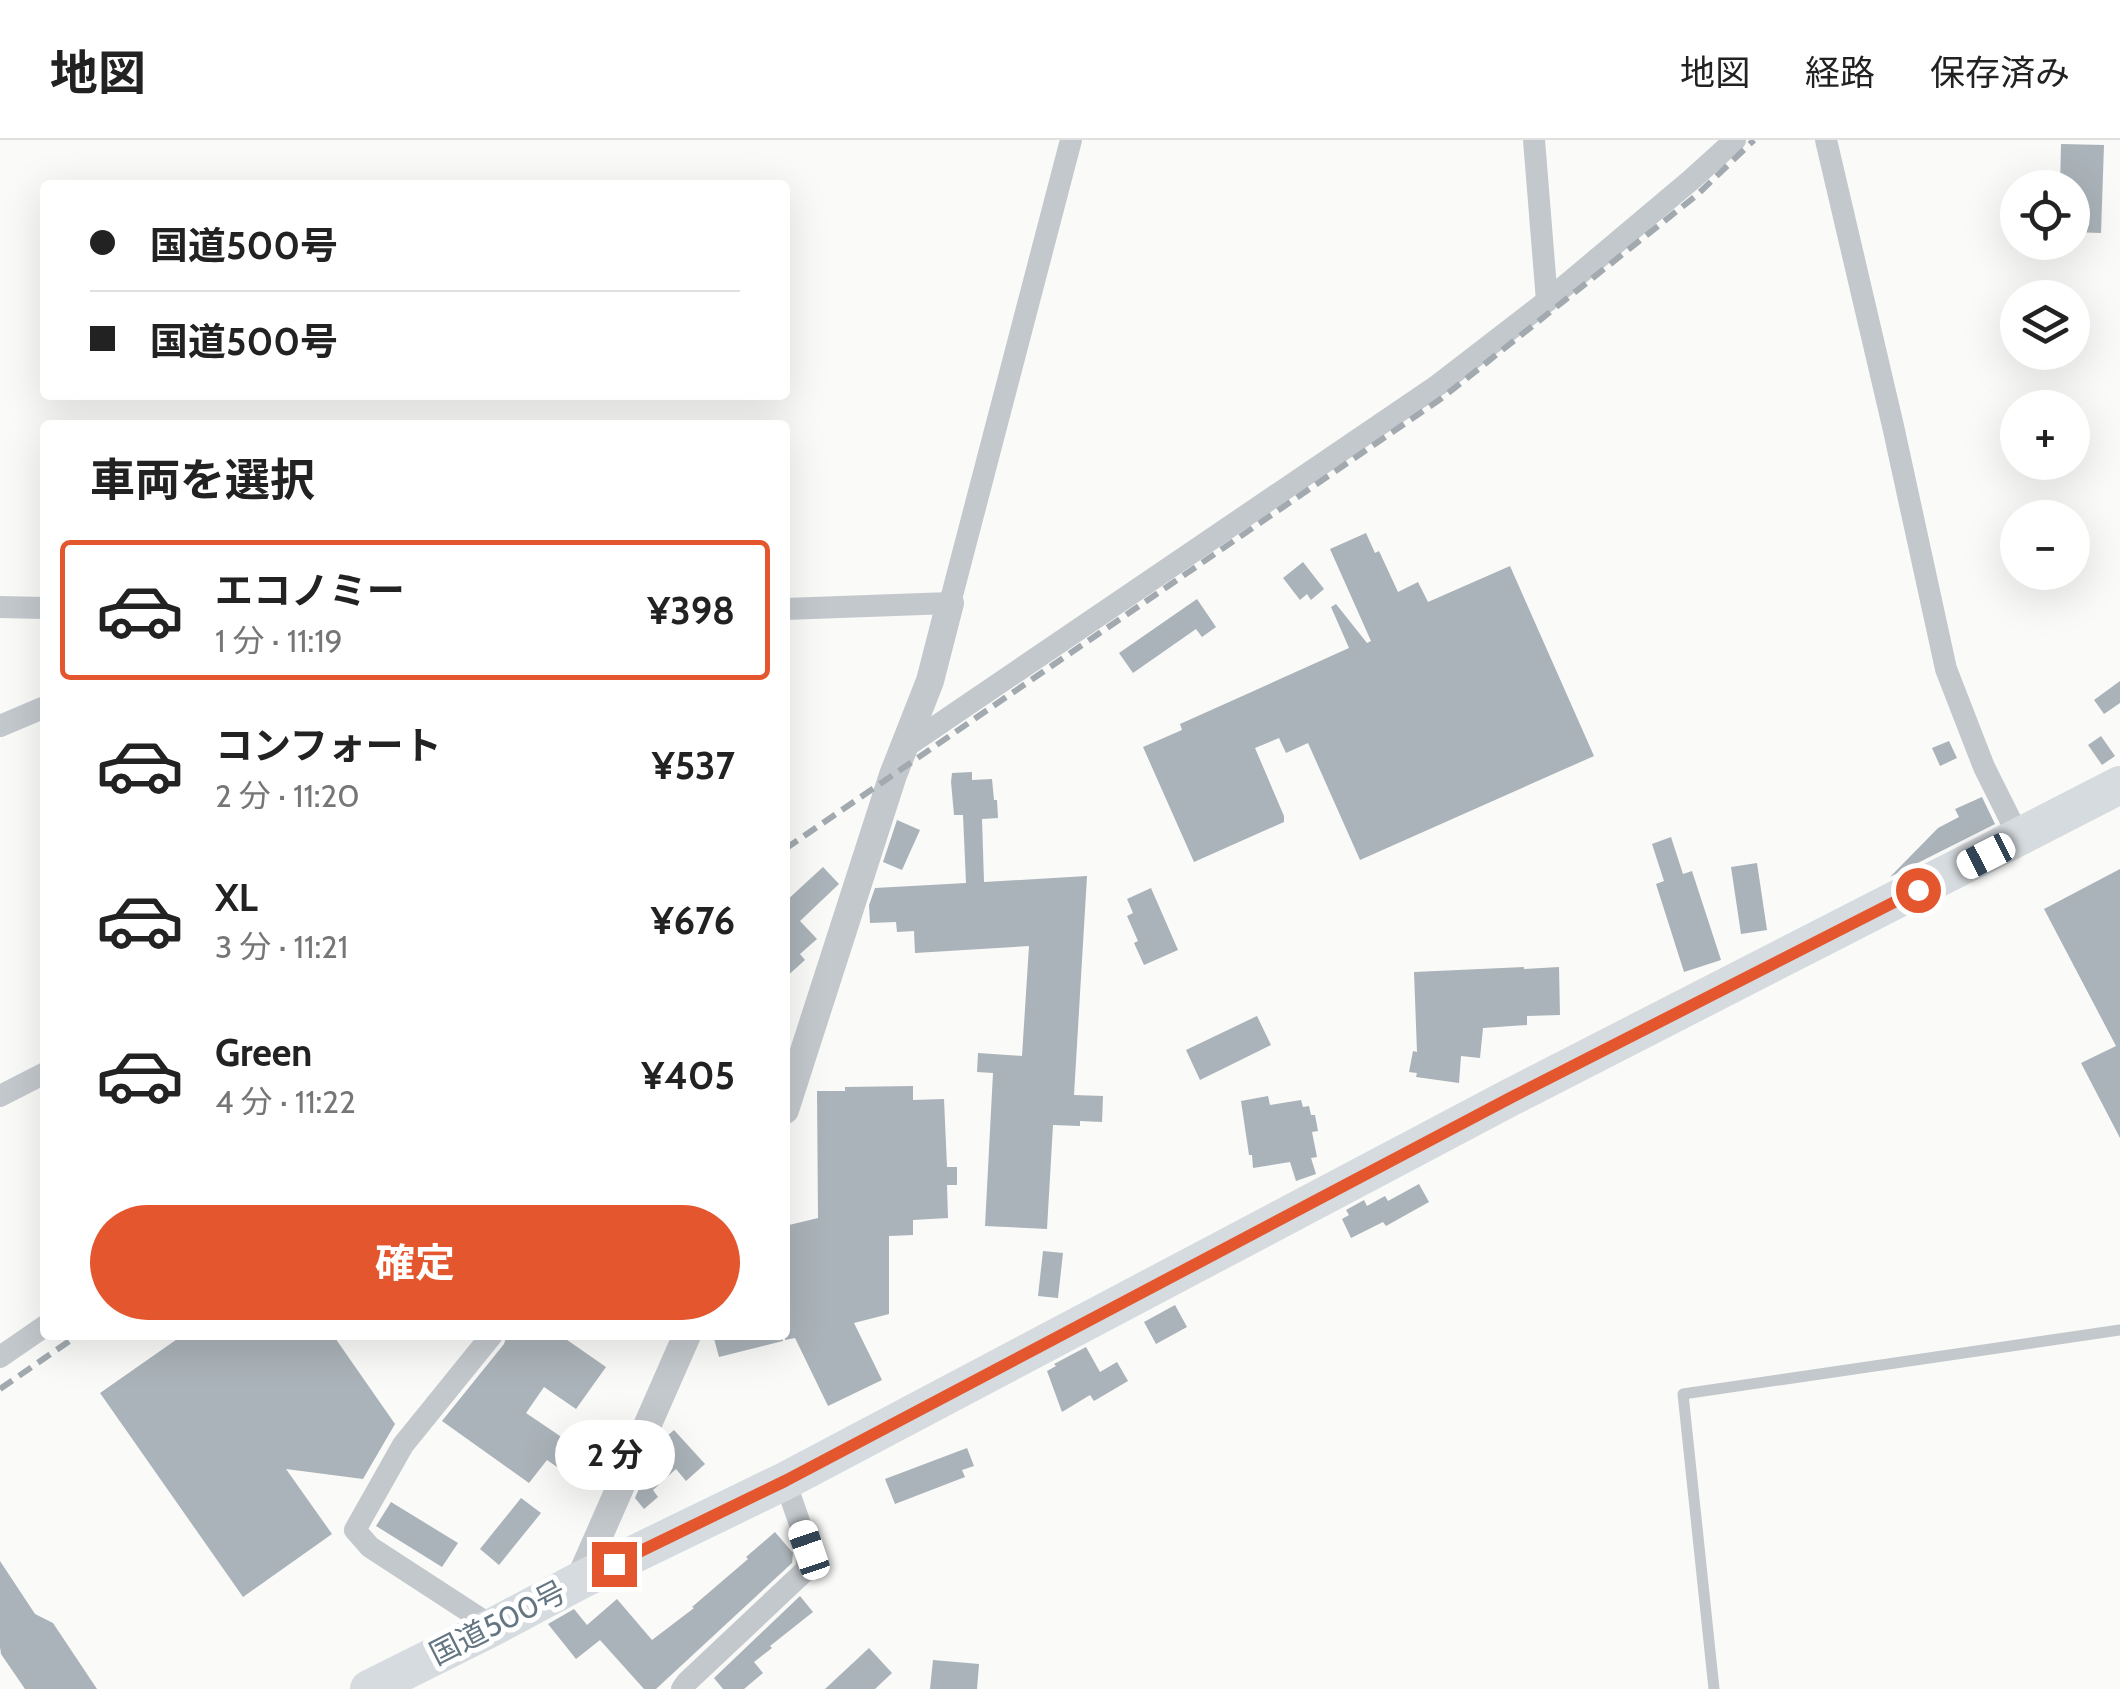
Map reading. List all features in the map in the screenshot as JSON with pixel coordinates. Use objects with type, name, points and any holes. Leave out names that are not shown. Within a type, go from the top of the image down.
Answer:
[{"type":"highway","name":"国道500号","points":[[368,1689],[785,1481],[1512,1097],[2120,786]]},
{"type":"street","points":[[790,1094],[887,793],[930,681],[1070,140]]},
{"type":"street","points":[[1534,140],[1547,301]]},
{"type":"street","points":[[904,748],[1438,385],[1547,301],[1734,140]]},
{"type":"street","points":[[1826,140],[1946,669],[1984,768],[2020,839]]},
{"type":"street","points":[[790,608],[950,604]]},
{"type":"street","points":[[0,607],[40,608]]},
{"type":"street","points":[[0,726],[40,709]]},
{"type":"street","points":[[0,1096],[40,1076]]},
{"type":"street","points":[[0,1356],[40,1329]]},
{"type":"street","points":[[488,1340],[403,1445],[355,1530],[370,1547],[494,1627]]},
{"type":"street","points":[[579,1581],[685,1340]]},
{"type":"street","points":[[682,1689],[806,1570],[809,1550],[785,1481]]},
{"type":"lane","points":[[1714,1689],[1683,1394],[2120,1330]]},
{"type":"building","points":[[2061,144],[2104,145],[2101,233],[2090,233],[2090,170],[2060,170]]},
{"type":"building","points":[[1366,533],[1398,592],[1418,582],[1428,602],[1510,566],[1594,756],[1360,860],[1308,743],[1286,753],[1279,738],[1255,748],[1284,822],[1194,862],[1143,747],[1182,730],[1180,724],[1349,648],[1331,607],[1336,604],[1367,643],[1371,641],[1330,549]]},
{"type":"building","points":[[1303,562],[1324,589],[1311,600],[1307,594],[1300,600],[1283,578]]},
{"type":"building","points":[[1197,599],[1216,627],[1202,637],[1196,629],[1133,673],[1119,653]]},
{"type":"building","points":[[2120,681],[2120,703],[2104,714],[2094,700]]},
{"type":"building","points":[[2101,736],[2115,756],[2102,765],[2088,745]]},
{"type":"building","points":[[1949,741],[1957,758],[1940,766],[1932,748]]},
{"type":"building","points":[[972,772],[972,780],[992,779],[997,800],[998,818],[982,819],[984,882],[1087,876],[1074,1095],[1103,1096],[1102,1122],[1053,1125],[1047,1229],[985,1226],[993,1073],[977,1072],[978,1053],[1022,1056],[1029,946],[915,953],[914,931],[897,932],[896,922],[870,923],[869,905],[875,888],[966,883],[963,815],[954,815],[951,782],[952,773]]},
{"type":"building","points":[[1982,797],[1995,824],[1890,877],[1938,828],[1959,817],[1955,809]]},
{"type":"building","points":[[897,820],[920,830],[902,870],[883,862]]},
{"type":"building","points":[[1671,837],[1683,874],[1692,871],[1721,960],[1684,972],[1656,884],[1664,881],[1652,844]]},
{"type":"building","points":[[1757,863],[1767,930],[1741,934],[1731,867]]},
{"type":"building","points":[[823,867],[839,884],[800,921],[817,939],[800,954],[805,960],[790,974],[790,897]]},
{"type":"building","points":[[2120,869],[2120,1138],[2081,1063],[2116,1046],[2044,909]]},
{"type":"building","points":[[1151,888],[1178,950],[1144,965],[1127,916],[1133,913],[1127,899]]},
{"type":"building","points":[[1559,967],[1560,1015],[1527,1016],[1527,1025],[1483,1028],[1480,1058],[1461,1056],[1459,1083],[1416,1077],[1417,1073],[1409,1072],[1413,1051],[1417,1052],[1414,972]]},
{"type":"building","points":[[1257,1016],[1271,1045],[1200,1080],[1186,1050]]},
{"type":"building","points":[[913,1086],[913,1100],[944,1099],[947,1167],[957,1167],[957,1185],[947,1185],[948,1218],[913,1220],[913,1235],[889,1236],[889,1314],[854,1323],[882,1380],[828,1406],[795,1338],[790,1339],[790,1225],[818,1218],[817,1091],[845,1091],[845,1087]]},
{"type":"building","points":[[1268,1096],[1270,1105],[1301,1100],[1303,1107],[1309,1106],[1311,1115],[1315,1115],[1318,1131],[1312,1132],[1317,1157],[1311,1158],[1316,1174],[1296,1181],[1290,1162],[1253,1168],[1241,1101]]},
{"type":"building","points":[[1419,1184],[1429,1202],[1386,1226],[1383,1222],[1351,1238],[1342,1219],[1349,1215],[1346,1210],[1364,1200],[1367,1206],[1385,1196],[1388,1201]]},
{"type":"building","points":[[1043,1251],[1063,1253],[1058,1298],[1038,1296]]},
{"type":"building","points":[[1175,1305],[1187,1327],[1156,1344],[1144,1322]]},
{"type":"building","points":[[176,1340],[336,1340],[395,1424],[363,1479],[286,1469],[332,1534],[243,1597],[100,1393]]},
{"type":"building","points":[[505,1340],[567,1340],[606,1367],[576,1409],[544,1387],[526,1413],[591,1457],[576,1480],[547,1460],[529,1483],[442,1421]]},
{"type":"building","points":[[714,1340],[783,1340],[783,1341],[719,1357]]},
{"type":"building","points":[[1086,1347],[1100,1372],[1117,1362],[1128,1381],[1094,1401],[1090,1395],[1062,1412],[1047,1371]]},
{"type":"building","points":[[674,1430],[705,1464],[686,1481],[676,1469],[653,1490],[658,1497],[644,1509],[635,1498],[653,1456],[659,1451],[659,1443]]},
{"type":"building","points":[[967,1448],[974,1466],[962,1470],[965,1477],[895,1504],[885,1479]]},
{"type":"building","points":[[521,1498],[541,1513],[499,1565],[480,1549]]},
{"type":"building","points":[[391,1502],[458,1543],[442,1567],[376,1526]]},
{"type":"building","points":[[775,1532],[793,1553],[792,1563],[656,1689],[644,1689],[600,1640],[576,1659],[548,1624],[574,1609],[587,1625],[617,1599],[652,1640],[694,1608]]},
{"type":"building","points":[[0,1561],[35,1614],[53,1623],[97,1689],[25,1689],[1,1654]]},
{"type":"building","points":[[800,1596],[813,1612],[754,1662],[763,1673],[744,1689],[723,1689],[714,1678]]},
{"type":"building","points":[[869,1648],[892,1673],[875,1689],[825,1689]]},
{"type":"building","points":[[933,1660],[979,1664],[977,1689],[930,1689]]},
{"type":"railway","points":[[790,846],[1442,398],[1697,195],[1754,140]]},
{"type":"railway","points":[[0,1389],[71,1340]]},
{"type":"route","points":[[614,1564],[785,1481],[1512,1097],[1918,890]]}]
